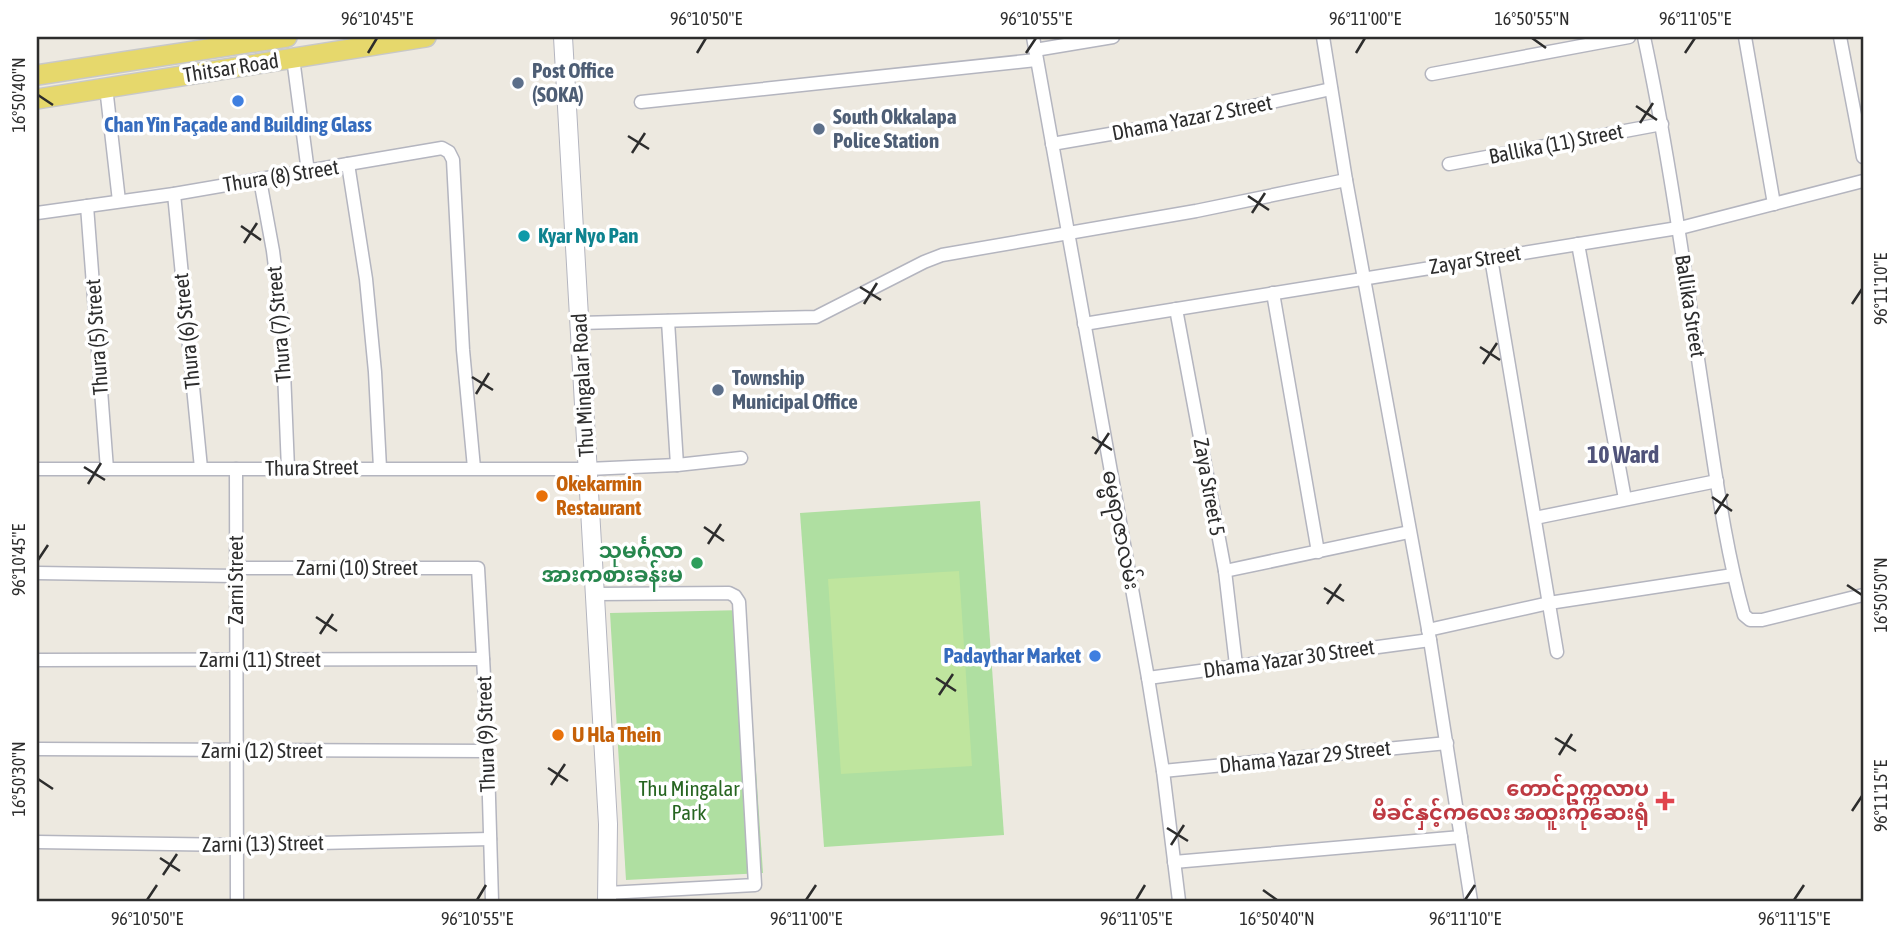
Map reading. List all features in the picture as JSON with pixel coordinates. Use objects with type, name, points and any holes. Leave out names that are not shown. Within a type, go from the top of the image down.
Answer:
[{"type":"main road","name":"Thitsar Road","points":[[37,75],[287,37]]},
{"type":"main road","name":"Thitsar Road","points":[[37,99],[426,37]]},
{"type":"main road","name":"Thu Mingalar Road","points":[[563,37],[608,824],[607,897]]},
{"type":"street","points":[[641,102],[1113,37]]},
{"type":"street","points":[[1323,37],[1346,180],[1429,635],[1471,901]]},
{"type":"street","points":[[1432,74],[1629,37]]},
{"type":"street","name":"Ballika Street","points":[[1644,37],[1662,124],[1733,575],[1744,615],[1750,620],[1762,620],[1863,595]]},
{"type":"street","points":[[1745,37],[1774,204]]},
{"type":"street","points":[[1840,37],[1863,157]]},
{"type":"street","points":[[267,38],[270,62]]},
{"type":"street","name":"ဓမ္မရာဇာလမ်း","points":[[1034,49],[1148,678],[1179,901]]},
{"type":"street","points":[[293,58],[309,172]]},
{"type":"street","points":[[106,87],[119,201]]},
{"type":"street","name":"Dhama Yazar 2 Street","points":[[1052,144],[1180,122],[1331,89]]},
{"type":"street","name":"Ballika (11) Street","points":[[1449,164],[1662,124]]},
{"type":"street","points":[[348,164],[442,148],[449,152],[453,160],[463,350],[474,468]]},
{"type":"street","name":"Thura (8) Street","points":[[37,213],[174,194],[348,164],[369,306],[380,468]]},
{"type":"street","name":"Thura (7) Street","points":[[260,180],[282,323],[288,469]]},
{"type":"street","points":[[579,323],[816,317],[942,255],[1196,211],[1346,180]]},
{"type":"street","name":"Zayar Street","points":[[1084,324],[1678,227],[1863,181]]},
{"type":"street","name":"Thura (6) Street","points":[[174,194],[201,468]]},
{"type":"street","name":"Thura (5) Street","points":[[87,206],[107,469]]},
{"type":"street","points":[[1578,244],[1625,499]]},
{"type":"street","points":[[1491,258],[1557,652]]},
{"type":"street","points":[[1273,293],[1318,552]]},
{"type":"street","name":"Zaya Street 5","points":[[1176,309],[1225,571],[1236,665]]},
{"type":"street","points":[[668,321],[677,465]]},
{"type":"street","name":"Thura Street","points":[[37,469],[588,468],[677,465],[741,458]]},
{"type":"street","name":"Zarni Street","points":[[236,469],[237,901]]},
{"type":"street","points":[[1535,518],[1717,481]]},
{"type":"street","points":[[1225,571],[1409,532]]},
{"type":"street","name":"Zarni (10) Street","points":[[37,573],[478,568]]},
{"type":"street","name":"Thura (9) Street","points":[[478,568],[488,751],[492,901]]},
{"type":"street","name":"Dhama Yazar 30 Street","points":[[1148,678],[1429,635],[1549,603],[1733,575]]},
{"type":"street","points":[[595,594],[729,593],[735,596],[738,602],[755,885],[710,895],[607,897]]},
{"type":"street","name":"Zarni (11) Street","points":[[37,660],[483,659]]},
{"type":"street","name":"Dhama Yazar 29 Street","points":[[1163,771],[1447,743]]},
{"type":"street","name":"Zarni (12) Street","points":[[37,749],[488,751]]},
{"type":"street","points":[[1174,862],[1461,837]]},
{"type":"street","name":"Zarni (13) Street","points":[[37,842],[237,845],[490,839]]},
{"type":"green space","points":[[980,501],[1004,835],[824,847],[800,513]]},
{"type":"green space","points":[[959,571],[972,766],[841,774],[828,579]]},
{"type":"green space","name":"Thu Mingalar Park","points":[[745,610],[763,873],[626,880],[610,613]]},
{"type":"place","name":"Post Office (SOKA)","points":[[518,83]]},
{"type":"place","name":"Chan Yin Façade and Building Glass","points":[[238,101]]},
{"type":"place","name":"South Okkalapa Police Station","points":[[819,129]]},
{"type":"place","name":"Kyar Nyo Pan","points":[[524,236]]},
{"type":"place","name":"Township Municipal Office","points":[[718,390]]},
{"type":"place","name":"Okekarmin Restaurant","points":[[542,496]]},
{"type":"place","name":"သုမင်္ဂလာ အားကစားခန်းမ","points":[[697,563]]},
{"type":"place","name":"Padaythar Market","points":[[1095,656]]},
{"type":"place","name":"U Hla Thein","points":[[558,735]]},
{"type":"place","name":"တောင်ဥက္ကလာပ မိခင်နှင့်ကလေး အထူးကုဆေးရုံ","points":[[1665,801]]},
{"type":"district","name":"10 Ward","points":[[1623,455]]}]
